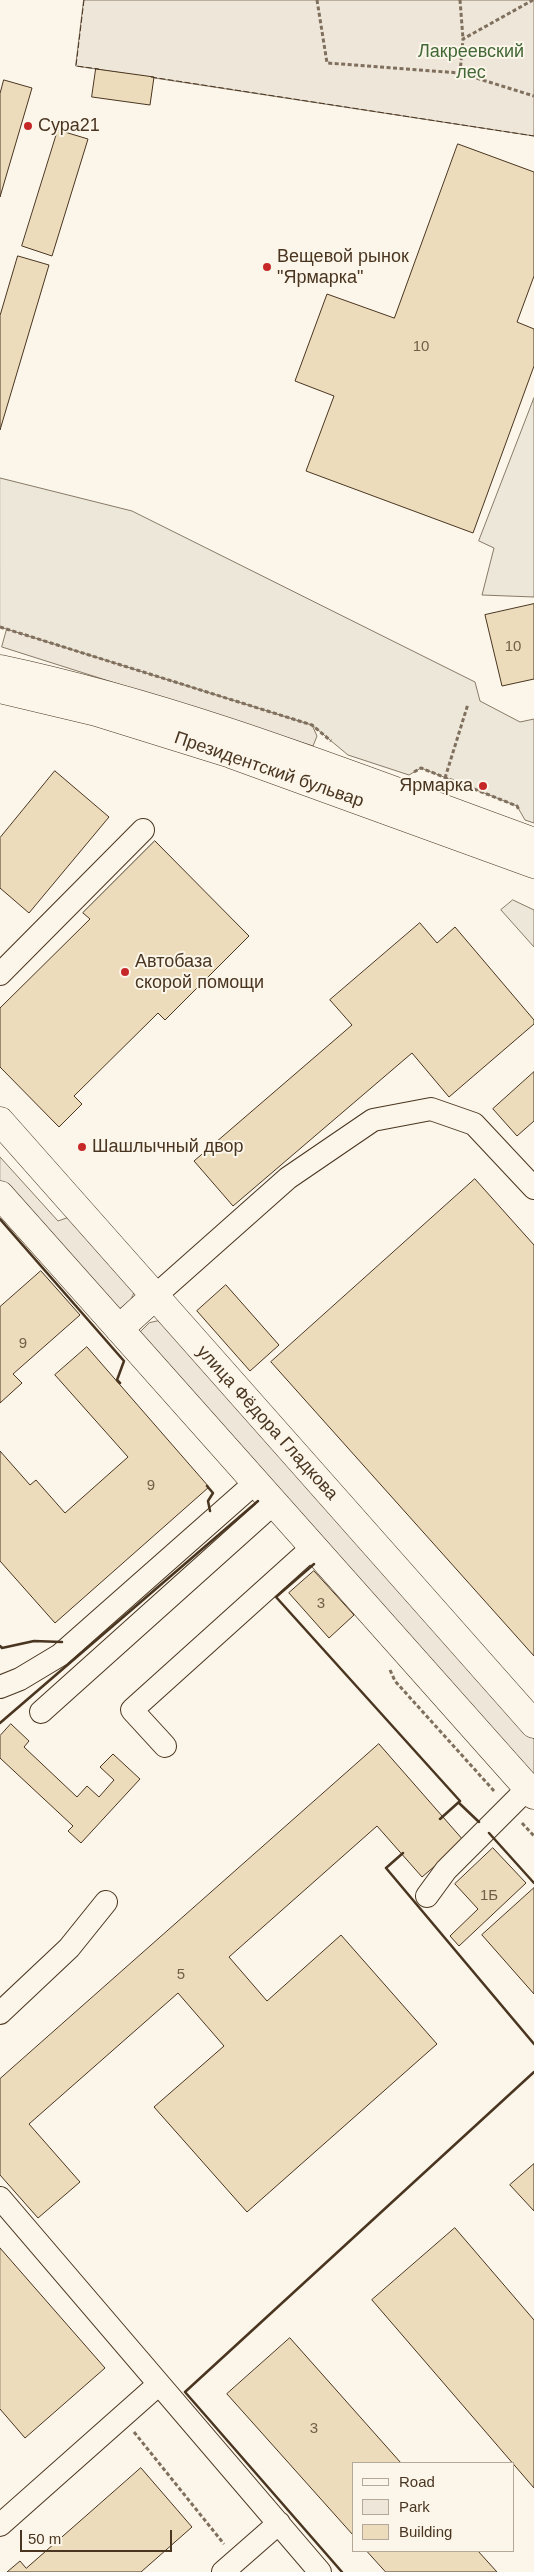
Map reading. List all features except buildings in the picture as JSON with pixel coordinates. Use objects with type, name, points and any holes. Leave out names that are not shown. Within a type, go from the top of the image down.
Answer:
[{"type":"main road","name":"Президентский бульвар","points":[[0,669],[108,695],[229,732],[534,842]]},
{"type":"main road","name":"Президентский бульвар","points":[[0,689],[96,712],[231,754],[534,864]]},
{"type":"main road","name":"улица Фёдора Гладкова","points":[[0,1121],[534,1724]]},
{"type":"main road","points":[[0,1195],[531,1791]]},
{"type":"main road","points":[[119,1329],[155,1296]]},
{"type":"lane","points":[[0,974],[143,830]]},
{"type":"lane","points":[[155,1296],[288,1178],[373,1120],[431,1109],[474,1124],[534,1188]]},
{"type":"lane","points":[[0,1687],[20,1679],[60,1655],[256,1482]]},
{"type":"lane","points":[[41,1712],[274,1503]]},
{"type":"lane","points":[[165,1746],[132,1710],[313,1547]]},
{"type":"lane","points":[[428,1896],[446,1870],[485,1828],[531,1791]]},
{"type":"lane","points":[[0,2013],[69,1948],[106,1902]]},
{"type":"lane","points":[[0,2198],[320,2572]]},
{"type":"lane","points":[[0,2526],[159,2384]]},
{"type":"lane","points":[[226,2562],[278,2523]]},
{"type":"path","points":[[317,0],[327,63],[460,73],[534,96]]},
{"type":"path","points":[[460,0],[463,39],[460,73]]},
{"type":"path","points":[[463,39],[533,0]]},
{"type":"path","points":[[0,627],[312,725]]},
{"type":"path","points":[[445,778],[468,704]]},
{"type":"path","points":[[421,768],[517,806],[521,813]]},
{"type":"path","points":[[130,2428],[226,2562]]},
{"type":"green space","name":"Лакреевский лес","points":[[84,0],[534,0],[534,136],[76,66]]},
{"type":"green space","points":[[7,629],[312,725],[317,736],[313,746],[2,647]]},
{"type":"green space","points":[[0,1157],[58,1221],[72,1216],[134,1292],[128,1304],[115,1310],[0,1188]]},
{"type":"green space","points":[[158,1321],[169,1327],[534,1739],[534,1787],[140,1332],[149,1323]]},
{"type":"shaded area","points":[[534,398],[534,597],[482,595],[494,548],[479,541]]},
{"type":"shaded area","points":[[0,478],[132,511],[475,682],[480,701],[520,722],[534,719],[534,823],[525,820],[517,806],[421,768],[409,775],[348,755],[312,725],[0,627]]},
{"type":"shaded area","points":[[513,900],[534,910],[534,947],[501,910]]},
{"type":"fence","points":[[84,0],[76,66],[99,69]]},
{"type":"fence","points":[[151,77],[534,136]]},
{"type":"wall","points":[[0,1219],[124,1361],[117,1380],[120,1383]]},
{"type":"wall","points":[[207,1486],[213,1493],[208,1501],[210,1511]]},
{"type":"wall","points":[[0,1723],[258,1501]]},
{"type":"wall","points":[[314,1564],[276,1597],[460,1801],[440,1819]]},
{"type":"wall","points":[[0,1646],[2,1648],[34,1641],[62,1642]]},
{"type":"wall","points":[[459,1803],[479,1822]]},
{"type":"wall","points":[[489,1833],[534,1883]]},
{"type":"wall","points":[[403,1853],[386,1868],[534,2044]]},
{"type":"wall","points":[[342,2572],[185,2392],[534,2072]]},
{"type":"place","name":"Сура21","points":[[28,126]]},
{"type":"place","name":"Вещевой рынок \"Ярмарка\"","points":[[267,267]]},
{"type":"place","name":"Ярмарка","points":[[483,786]]},
{"type":"place","name":"Автобаза скорой помощи","points":[[125,972]]},
{"type":"place","name":"Шашлычный двор","points":[[82,1147]]}]
